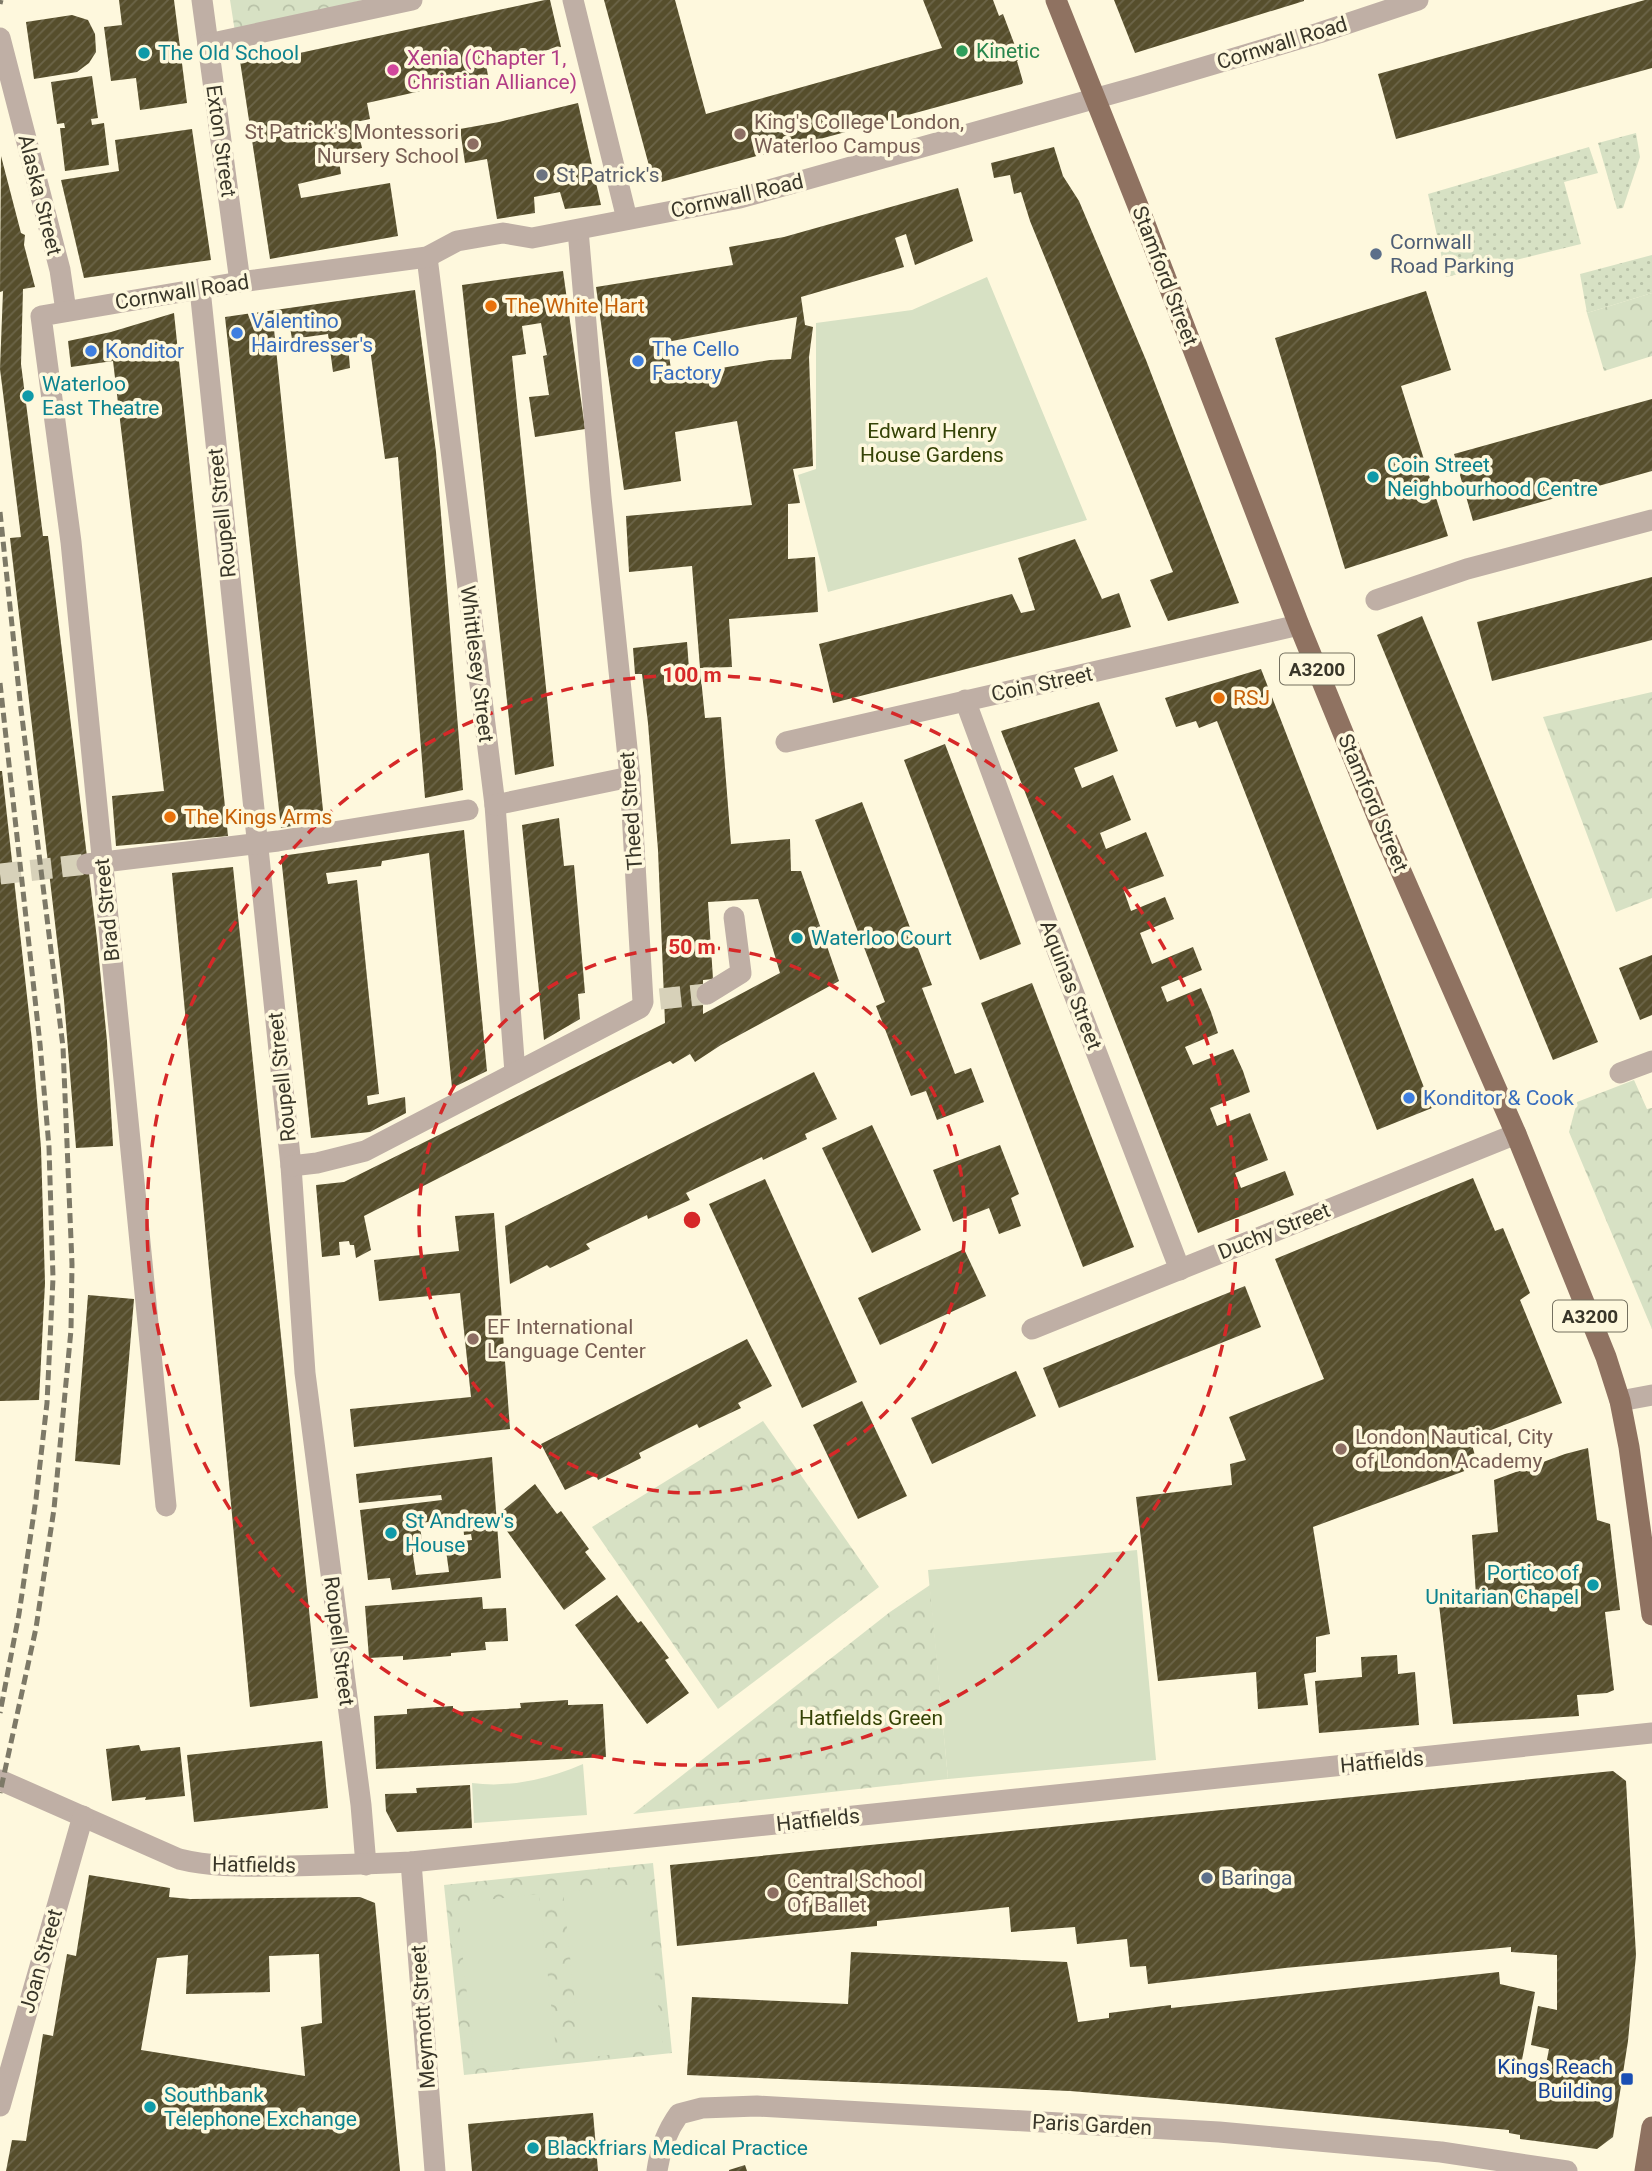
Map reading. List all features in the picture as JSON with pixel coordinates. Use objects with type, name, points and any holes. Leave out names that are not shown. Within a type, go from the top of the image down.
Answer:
[{"type":"main road","name":"Stamford Street","points":[[1056,0],[1140,211],[1298,625],[1382,828],[1516,1134],[1606,1357],[1620,1401],[1629,1447],[1652,1615]]},
{"type":"main road","points":[[1645,2171],[1652,2127]]},
{"type":"street","name":"Exton Street","points":[[202,0],[240,282]]},
{"type":"street","points":[[208,44],[412,0]]},
{"type":"street","points":[[573,0],[627,219]]},
{"type":"street","name":"Cornwall Road","points":[[41,316],[240,282],[427,257],[457,241],[503,233],[532,238],[740,198],[1095,99],[1318,33],[1418,0]]},
{"type":"street","name":"Alaska Street","points":[[0,38],[60,270],[66,311]]},
{"type":"street","name":"Theed Street","points":[[291,1166],[317,1163],[365,1151],[652,1001],[601,497],[578,230]]},
{"type":"street","name":"Whittlesey Street","points":[[427,257],[495,805],[515,1073]]},
{"type":"street","name":"Roupell Street","points":[[200,289],[291,1166],[305,1373],[361,1805],[366,1865]]},
{"type":"street","name":"Brad Street","points":[[41,316],[71,542],[94,863],[140,1335],[166,1506]]},
{"type":"street","points":[[1376,600],[1466,569],[1652,520]]},
{"type":"street","name":"Coin Street","points":[[786,742],[1298,625]]},
{"type":"street","name":"Aquinas Street","points":[[965,700],[1180,1270]]},
{"type":"street","points":[[495,805],[630,776]]},
{"type":"street","points":[[94,863],[257,844],[468,810]]},
{"type":"street","points":[[707,994],[741,973],[734,917]]},
{"type":"street","points":[[1620,1073],[1652,1061]]},
{"type":"street","name":"Duchy Street","points":[[1032,1329],[1516,1134]]},
{"type":"street","points":[[1620,1401],[1652,1395]]},
{"type":"street","name":"Hatfields","points":[[0,1780],[179,1859],[199,1864],[227,1867],[366,1865],[1652,1733]]},
{"type":"street","name":"Joan Street","points":[[0,2106],[83,1816]]},
{"type":"street","name":"Meymott Street","points":[[411,1862],[435,2171]]},
{"type":"street","name":"Paris Garden","points":[[657,2171],[659,2153],[667,2131],[679,2114],[702,2108],[757,2106],[1219,2132],[1441,2152],[1567,2171]]},
{"type":"green space","points":[[230,0],[363,0],[235,32]]},
{"type":"green space","points":[[1636,133],[1640,157],[1623,208],[1617,209],[1598,143]]},
{"type":"green space","points":[[1589,147],[1598,173],[1564,182],[1581,244],[1446,277],[1428,194]]},
{"type":"green space","points":[[1652,255],[1652,293],[1587,313],[1580,274]]},
{"type":"green space","name":"Edward Henry House Gardens","points":[[987,277],[1087,520],[828,592],[798,475],[816,469],[816,323],[912,310]]},
{"type":"green space","points":[[1652,293],[1652,356],[1604,371],[1587,313]]},
{"type":"green space","points":[[1652,692],[1652,898],[1616,912],[1543,717]]},
{"type":"green space","points":[[1634,1080],[1647,1109],[1652,1108],[1652,1329],[1569,1132],[1577,1102]]},
{"type":"green space","points":[[763,1421],[879,1587],[718,1709],[592,1527]]},
{"type":"green space","points":[[1137,1550],[1156,1760],[948,1779],[928,1570]]},
{"type":"green space","name":"Hatfields Green","points":[[930,1585],[948,1779],[633,1814],[890,1612]]},
{"type":"green space","points":[[583,1764],[587,1815],[474,1823],[472,1783],[529,1781]]},
{"type":"green space","points":[[653,1863],[672,2053],[464,2075],[444,1885]]},
{"type":"green space","points":[[645,1883],[663,2049],[581,2058],[563,1892]]},
{"type":"green space","points":[[539,1894],[557,2059],[475,2069],[457,1903]]},
{"type":"building","name":"The Old School","points":[[119,0],[174,0],[187,103],[140,110],[136,78],[111,81],[104,27],[122,25]]},
{"type":"building","points":[[550,0],[561,47],[486,64],[488,76],[367,103],[370,119],[356,122],[362,148],[338,154],[341,174],[298,184],[301,198],[390,183],[398,236],[270,259],[240,61],[297,54]]},
{"type":"building","name":"King's College London, Waterloo Campus","points":[[604,0],[675,0],[706,114],[942,48],[923,0],[993,0],[999,16],[1003,14],[1020,59],[1017,61],[1023,82],[654,184]]},
{"type":"building","points":[[1114,0],[1304,0],[1304,1],[1135,53]]},
{"type":"building","points":[[1652,0],[1652,68],[1396,139],[1378,74]]},
{"type":"building","points":[[72,15],[88,20],[95,34],[96,52],[89,63],[77,72],[34,79],[26,22]]},
{"type":"building","points":[[92,76],[98,118],[91,119],[92,125],[104,123],[109,165],[65,171],[60,128],[65,128],[64,123],[57,124],[51,82]]},
{"type":"building","name":"St Patrick's","points":[[578,103],[601,205],[565,209],[560,192],[534,197],[535,213],[497,219],[487,159],[465,163],[460,129]]},
{"type":"building","points":[[192,129],[211,260],[84,278],[61,180],[119,171],[115,140]]},
{"type":"building","points":[[1054,147],[1063,176],[1079,201],[1146,360],[1239,603],[1168,621],[1150,580],[1173,572],[1030,221],[1021,192],[1014,194],[1010,175],[994,178],[991,163]]},
{"type":"building","points":[[1,156],[21,233],[25,235],[24,245],[35,287],[23,289],[21,364],[43,536],[48,536],[97,939],[107,1041],[113,1146],[76,1148],[64,1000],[10,538],[21,537],[0,369],[3,291],[0,292]]},
{"type":"building","points":[[958,188],[973,241],[915,265],[906,234],[895,238],[904,267],[801,297],[805,325],[813,327],[809,357],[813,466],[793,469],[800,503],[788,504],[788,559],[815,557],[818,612],[729,619],[732,667],[700,668],[692,566],[629,572],[626,516],[752,505],[737,421],[675,432],[681,481],[624,490],[596,287],[733,265],[729,247],[784,237]],"holes":[[[797,317],[791,359],[672,376],[667,342]]]},
{"type":"building","points":[[563,271],[585,429],[535,437],[529,397],[549,395],[543,356],[547,355],[541,323],[522,326],[526,354],[512,356],[554,766],[515,775],[462,285]]},
{"type":"building","points":[[415,290],[436,452],[463,790],[425,798],[398,457],[385,459],[369,341],[348,345],[350,368],[333,372],[328,334],[292,339],[290,327],[274,329],[324,820],[281,828],[225,317]]},
{"type":"building","name":"Coin Street Neighbourhood Centre","points":[[1426,291],[1451,370],[1401,386],[1448,536],[1345,569],[1275,338]]},
{"type":"building","points":[[174,313],[228,836],[116,846],[112,796],[164,791],[113,361],[71,367],[68,341],[111,332]]},
{"type":"building","points":[[1652,399],[1652,471],[1473,521],[1454,454]]},
{"type":"building","points":[[1075,539],[1102,599],[1119,593],[1131,627],[833,703],[819,644],[1012,594],[1021,613],[1035,610],[1018,558]]},
{"type":"building","points":[[1652,577],[1652,640],[1492,681],[1477,622]]},
{"type":"building","points":[[1422,616],[1598,1042],[1553,1060],[1377,635]]},
{"type":"building","points":[[687,642],[689,669],[700,668],[705,718],[721,717],[731,844],[790,839],[791,871],[801,871],[839,981],[695,1062],[690,1054],[673,1064],[670,1061],[364,1216],[371,1250],[356,1258],[354,1245],[350,1245],[349,1241],[339,1242],[340,1255],[322,1257],[316,1185],[344,1182],[665,1023],[658,850],[648,723],[642,674],[635,674],[633,648]],"holes":[[[758,899],[780,973],[703,1014],[703,980],[713,979],[708,902]]]},
{"type":"building","points":[[1261,669],[1432,1108],[1377,1130],[1217,721],[1199,728],[1196,721],[1176,727],[1165,698]]},
{"type":"building","points":[[1099,702],[1118,751],[1074,768],[1082,788],[1113,775],[1131,820],[1100,833],[1106,849],[1146,832],[1164,876],[1124,891],[1131,911],[1165,897],[1174,919],[1140,933],[1152,964],[1193,947],[1202,970],[1161,987],[1167,1002],[1201,988],[1211,1012],[1218,1033],[1185,1047],[1193,1065],[1233,1049],[1243,1071],[1250,1092],[1210,1108],[1217,1126],[1250,1113],[1268,1160],[1235,1173],[1241,1188],[1285,1171],[1294,1195],[1198,1233],[1001,731]]},
{"type":"building","points":[[945,744],[1021,944],[980,960],[904,760]]},
{"type":"building","points":[[0,771],[32,1041],[41,1148],[45,1283],[39,1400],[0,1401]]},
{"type":"building","points":[[862,802],[932,985],[922,988],[955,1074],[971,1068],[984,1102],[937,1120],[926,1091],[911,1096],[876,1006],[885,1002],[815,820]]},
{"type":"building","points":[[559,818],[564,866],[574,865],[585,993],[578,994],[580,1019],[544,1040],[522,825]]},
{"type":"building","points":[[464,830],[487,1071],[452,1088],[429,853],[382,861],[381,866],[326,873],[328,884],[357,880],[379,1094],[367,1096],[368,1105],[405,1097],[406,1113],[370,1132],[311,1138],[281,856]]},
{"type":"building","points":[[233,867],[318,1698],[250,1707],[172,873]]},
{"type":"building","points":[[1652,955],[1652,1015],[1640,1020],[1619,968]]},
{"type":"building","points":[[1032,983],[1134,1247],[1083,1267],[981,1003]]},
{"type":"building","points":[[814,1072],[837,1119],[805,1134],[807,1139],[686,1193],[690,1200],[648,1219],[647,1215],[586,1244],[590,1249],[550,1268],[547,1265],[510,1284],[505,1226]]},
{"type":"building","points":[[872,1125],[921,1230],[872,1253],[822,1148]]},
{"type":"building","points":[[1000,1145],[1019,1194],[1011,1198],[1021,1226],[999,1234],[989,1208],[953,1222],[933,1170]]},
{"type":"building","name":"London Nautical, City of London Academy","points":[[1473,1178],[1495,1231],[1503,1228],[1530,1293],[1520,1300],[1562,1403],[1470,1438],[1478,1466],[1313,1527],[1330,1634],[1316,1637],[1316,1672],[1304,1674],[1308,1705],[1258,1709],[1256,1672],[1158,1681],[1136,1497],[1232,1485],[1230,1464],[1246,1460],[1229,1417],[1324,1379],[1275,1259]]},
{"type":"building","points":[[765,1179],[857,1382],[802,1408],[709,1204]]},
{"type":"building","points":[[494,1213],[510,1429],[354,1447],[350,1409],[471,1397],[460,1293],[379,1301],[374,1260],[459,1251],[455,1216]]},
{"type":"building","points":[[964,1249],[986,1296],[880,1345],[858,1298]]},
{"type":"building","points":[[1245,1286],[1261,1327],[1059,1408],[1043,1368]]},
{"type":"building","points":[[88,1295],[134,1299],[120,1465],[75,1461]]},
{"type":"building","points":[[747,1339],[772,1386],[738,1403],[741,1408],[699,1428],[697,1424],[639,1453],[641,1458],[598,1480],[596,1475],[565,1490],[541,1444]]},
{"type":"building","points":[[1016,1371],[1036,1416],[932,1464],[911,1418]]},
{"type":"building","points":[[862,1401],[907,1496],[858,1519],[813,1425]]},
{"type":"building","points":[[1588,1448],[1597,1520],[1610,1524],[1620,1610],[1605,1612],[1614,1690],[1577,1695],[1579,1716],[1453,1724],[1438,1596],[1476,1595],[1472,1535],[1498,1532],[1494,1480]]},
{"type":"building","points":[[492,1457],[501,1578],[392,1590],[390,1578],[368,1580],[360,1510],[442,1500],[441,1495],[359,1503],[356,1474]],"holes":[[[462,1513],[464,1535],[471,1534],[472,1540],[445,1543],[449,1572],[416,1575],[413,1555],[433,1552],[431,1542],[422,1543],[420,1523],[444,1520],[443,1515]]]},
{"type":"building","points":[[535,1484],[557,1514],[561,1511],[589,1549],[585,1552],[606,1579],[564,1610],[496,1516]]},
{"type":"building","points":[[617,1595],[669,1658],[665,1660],[689,1693],[647,1724],[575,1625]]},
{"type":"building","points":[[482,1597],[483,1609],[506,1608],[508,1641],[485,1642],[486,1650],[451,1653],[451,1656],[403,1660],[403,1656],[369,1658],[365,1606]]},
{"type":"building","points":[[1397,1655],[1398,1674],[1415,1672],[1419,1725],[1319,1733],[1315,1681],[1362,1677],[1361,1657]]},
{"type":"building","points":[[568,1700],[568,1705],[603,1704],[606,1757],[376,1769],[374,1716],[407,1714],[407,1709],[453,1706],[453,1712],[521,1708],[520,1703]]},
{"type":"building","points":[[322,1741],[328,1808],[194,1822],[187,1755]]},
{"type":"building","points":[[139,1745],[141,1751],[180,1747],[185,1796],[112,1801],[106,1749]]},
{"type":"building","points":[[1613,1771],[1626,1781],[1636,1955],[1628,2041],[1613,2137],[1597,2149],[1520,2139],[1520,2135],[1509,2133],[1509,2130],[1070,2091],[687,2075],[692,1997],[848,2004],[851,1952],[1067,1962],[1078,2022],[1109,2018],[1109,2013],[1171,2005],[1171,2008],[1499,1972],[1500,1984],[1535,1992],[1521,2065],[1545,2070],[1549,2049],[1531,2045],[1538,2006],[1557,2010],[1557,1955],[1511,1952],[1511,1947],[1148,1984],[1146,1966],[1130,1967],[1127,1939],[1077,1944],[1075,1927],[1011,1932],[1009,1907],[877,1921],[877,1926],[677,1946],[670,1865]]},
{"type":"building","points":[[470,1785],[472,1828],[397,1832],[386,1811],[385,1794],[417,1793],[416,1788]]},
{"type":"building","points":[[89,1875],[170,1888],[169,1897],[360,1897],[375,1903],[400,2171],[6,2171],[12,2140],[26,2141],[43,2034],[53,2036],[67,1954],[76,1956]],"holes":[[[319,1954],[322,2023],[301,2027],[305,2076],[141,2050],[157,1958],[188,1955],[186,1994],[270,1992],[269,1956]]]},
{"type":"building","name":"Blackfriars Medical Practice","points":[[593,2113],[598,2171],[472,2171],[468,2124]]},
{"type":"building","points":[[745,2165],[747,2171],[729,2171],[729,2170]]},
{"type":"tunnel","points":[[0,874],[87,864]]},
{"type":"tunnel","points":[[660,999],[707,994]]},
{"type":"railway","points":[[0,4],[1,0]]},
{"type":"railway","points":[[0,512],[20,701],[63,1047],[72,1264],[71,1330],[54,1509],[36,1628],[0,1793]]},
{"type":"railway","points":[[0,683],[40,1044],[49,1147],[53,1278],[47,1403],[36,1499],[19,1614],[0,1713]]},
{"type":"place","name":"Kinetic","points":[[962,51]]},
{"type":"place","name":"The Old School","points":[[144,53]]},
{"type":"place","name":"Xenia (Chapter 1, Christian Alliance)","points":[[393,70]]},
{"type":"place","name":"King's College London, Waterloo Campus","points":[[740,134]]},
{"type":"place","name":"St Patrick's Montessori Nursery School","points":[[473,144]]},
{"type":"place","name":"St Patrick's","points":[[542,175]]},
{"type":"place","name":"Cornwall Road Parking","points":[[1376,254]]},
{"type":"place","name":"The White Hart","points":[[491,306]]},
{"type":"place","name":"Valentino Hairdresser's","points":[[237,333]]},
{"type":"place","name":"Konditor","points":[[91,351]]},
{"type":"place","name":"The Cello Factory","points":[[638,361]]},
{"type":"place","name":"Waterloo East Theatre","points":[[28,396]]},
{"type":"place","name":"Coin Street Neighbourhood Centre","points":[[1373,477]]},
{"type":"place","name":"RSJ","points":[[1219,698]]},
{"type":"place","name":"The Kings Arms","points":[[170,817]]},
{"type":"place","name":"Waterloo Court","points":[[797,938]]},
{"type":"place","name":"Konditor & Cook","points":[[1409,1098]]},
{"type":"place","name":"EF International Language Center","points":[[473,1339]]},
{"type":"place","name":"London Nautical, City of London Academy","points":[[1341,1449]]},
{"type":"place","name":"St Andrew's House","points":[[391,1533]]},
{"type":"place","name":"Portico of Unitarian Chapel","points":[[1593,1585]]},
{"type":"place","name":"Baringa","points":[[1207,1878]]},
{"type":"place","name":"Central School Of Ballet","points":[[773,1893]]},
{"type":"place","name":"Kings Reach Building","points":[[1627,2079]]},
{"type":"place","name":"Southbank Telephone Exchange","points":[[150,2107]]},
{"type":"place","name":"Blackfriars Medical Practice","points":[[533,2148]]}]
